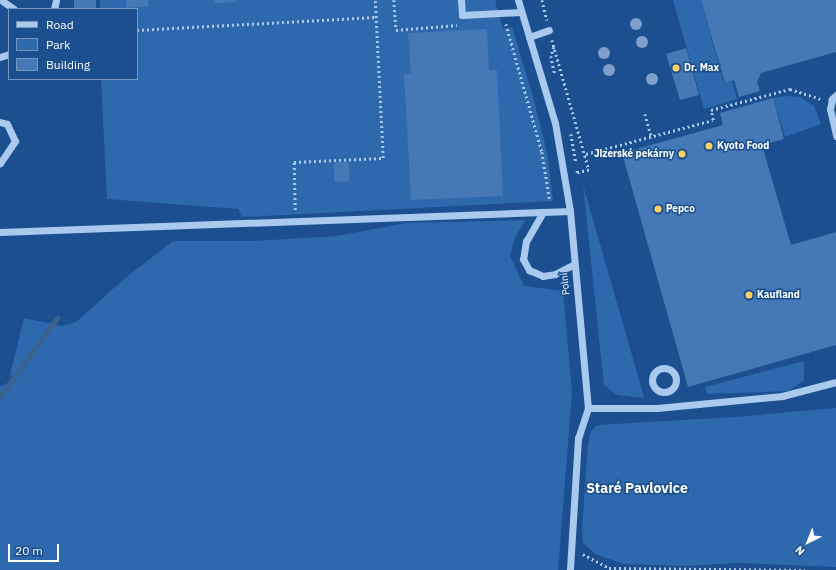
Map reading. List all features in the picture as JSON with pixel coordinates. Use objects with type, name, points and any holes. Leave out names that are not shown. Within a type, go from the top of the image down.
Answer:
[{"type":"street","points":[[1,0],[13,8]]},
{"type":"street","points":[[461,0],[462,15],[471,16],[521,12]]},
{"type":"street","name":"Polní","points":[[518,0],[554,124],[570,211],[573,264],[588,408],[578,438],[570,570]]},
{"type":"street","points":[[529,37],[550,30]]},
{"type":"street","points":[[836,95],[830,109],[836,136]]},
{"type":"street","points":[[0,122],[7,124],[15,141],[0,163]]},
{"type":"street","points":[[0,232],[570,211]]},
{"type":"street","points":[[543,212],[526,242],[523,259],[526,266],[533,273],[543,276],[555,274],[573,264]]},
{"type":"street","points":[[588,408],[657,408],[782,396],[836,382]]},
{"type":"path","points":[[295,220],[294,162],[383,158],[375,0]]},
{"type":"path","points":[[394,0],[396,30],[473,24],[471,16]]},
{"type":"path","points":[[503,14],[542,152],[552,212]]},
{"type":"path","points":[[138,30],[376,17]]},
{"type":"path","points":[[554,47],[586,154],[589,170],[577,173]]},
{"type":"path","points":[[586,154],[652,138],[713,120],[711,110],[790,89],[832,102]]},
{"type":"path","points":[[645,114],[652,138]]},
{"type":"path","points":[[572,548],[609,568],[805,570]]},
{"type":"green space","points":[[100,0],[497,0],[495,2],[503,29],[512,27],[533,97],[547,152],[553,201],[242,217],[238,209],[107,199],[101,80],[138,80],[138,8],[100,8]]},
{"type":"green space","points":[[673,0],[701,0],[724,83],[732,81],[737,99],[704,109]]},
{"type":"green space","points":[[788,96],[800,97],[814,106],[821,124],[785,137],[773,98]]},
{"type":"green space","points":[[583,185],[644,398],[617,395],[604,385]]},
{"type":"green space","points":[[526,220],[515,237],[510,256],[524,286],[563,291],[572,393],[558,570],[0,570],[0,387],[17,378],[10,375],[24,318],[62,326],[76,322],[124,279],[173,241],[254,241],[337,236],[406,223]]},
{"type":"green space","points":[[804,361],[804,380],[788,391],[707,394],[705,387]]},
{"type":"green space","points":[[836,408],[836,567],[738,563],[684,566],[624,564],[595,554],[583,543],[582,529],[588,444],[591,432],[597,425],[735,417]]},
{"type":"building","points":[[74,0],[96,0],[96,8],[74,8]]},
{"type":"building","points":[[126,0],[148,0],[149,6],[126,8]]},
{"type":"building","points":[[214,0],[237,0],[237,2],[215,3]]},
{"type":"building","points":[[701,0],[836,0],[836,52],[761,73],[757,82],[760,91],[739,97],[734,80],[725,83]]},
{"type":"building","points":[[487,29],[489,70],[497,70],[503,196],[411,200],[404,74],[411,74],[408,33]]},
{"type":"building","points":[[686,48],[699,95],[680,100],[666,54]]},
{"type":"building","name":"Kaufland","points":[[773,98],[784,139],[762,145],[791,245],[836,232],[836,345],[688,387],[622,153],[723,125],[720,113]]},
{"type":"building","points":[[349,162],[349,181],[334,182],[334,163]]},
{"type":"waterway","points":[[0,396],[57,318]]},
{"type":"place","name":"Dr. Max","points":[[676,68]]},
{"type":"place","name":"Kyoto Food","points":[[709,146]]},
{"type":"place","name":"Jizerské pekárny","points":[[682,154]]},
{"type":"place","name":"Pepco","points":[[658,209]]},
{"type":"place","name":"Kaufland","points":[[749,295]]},
{"type":"district","name":"Staré Pavlovice","points":[[637,488]]}]
